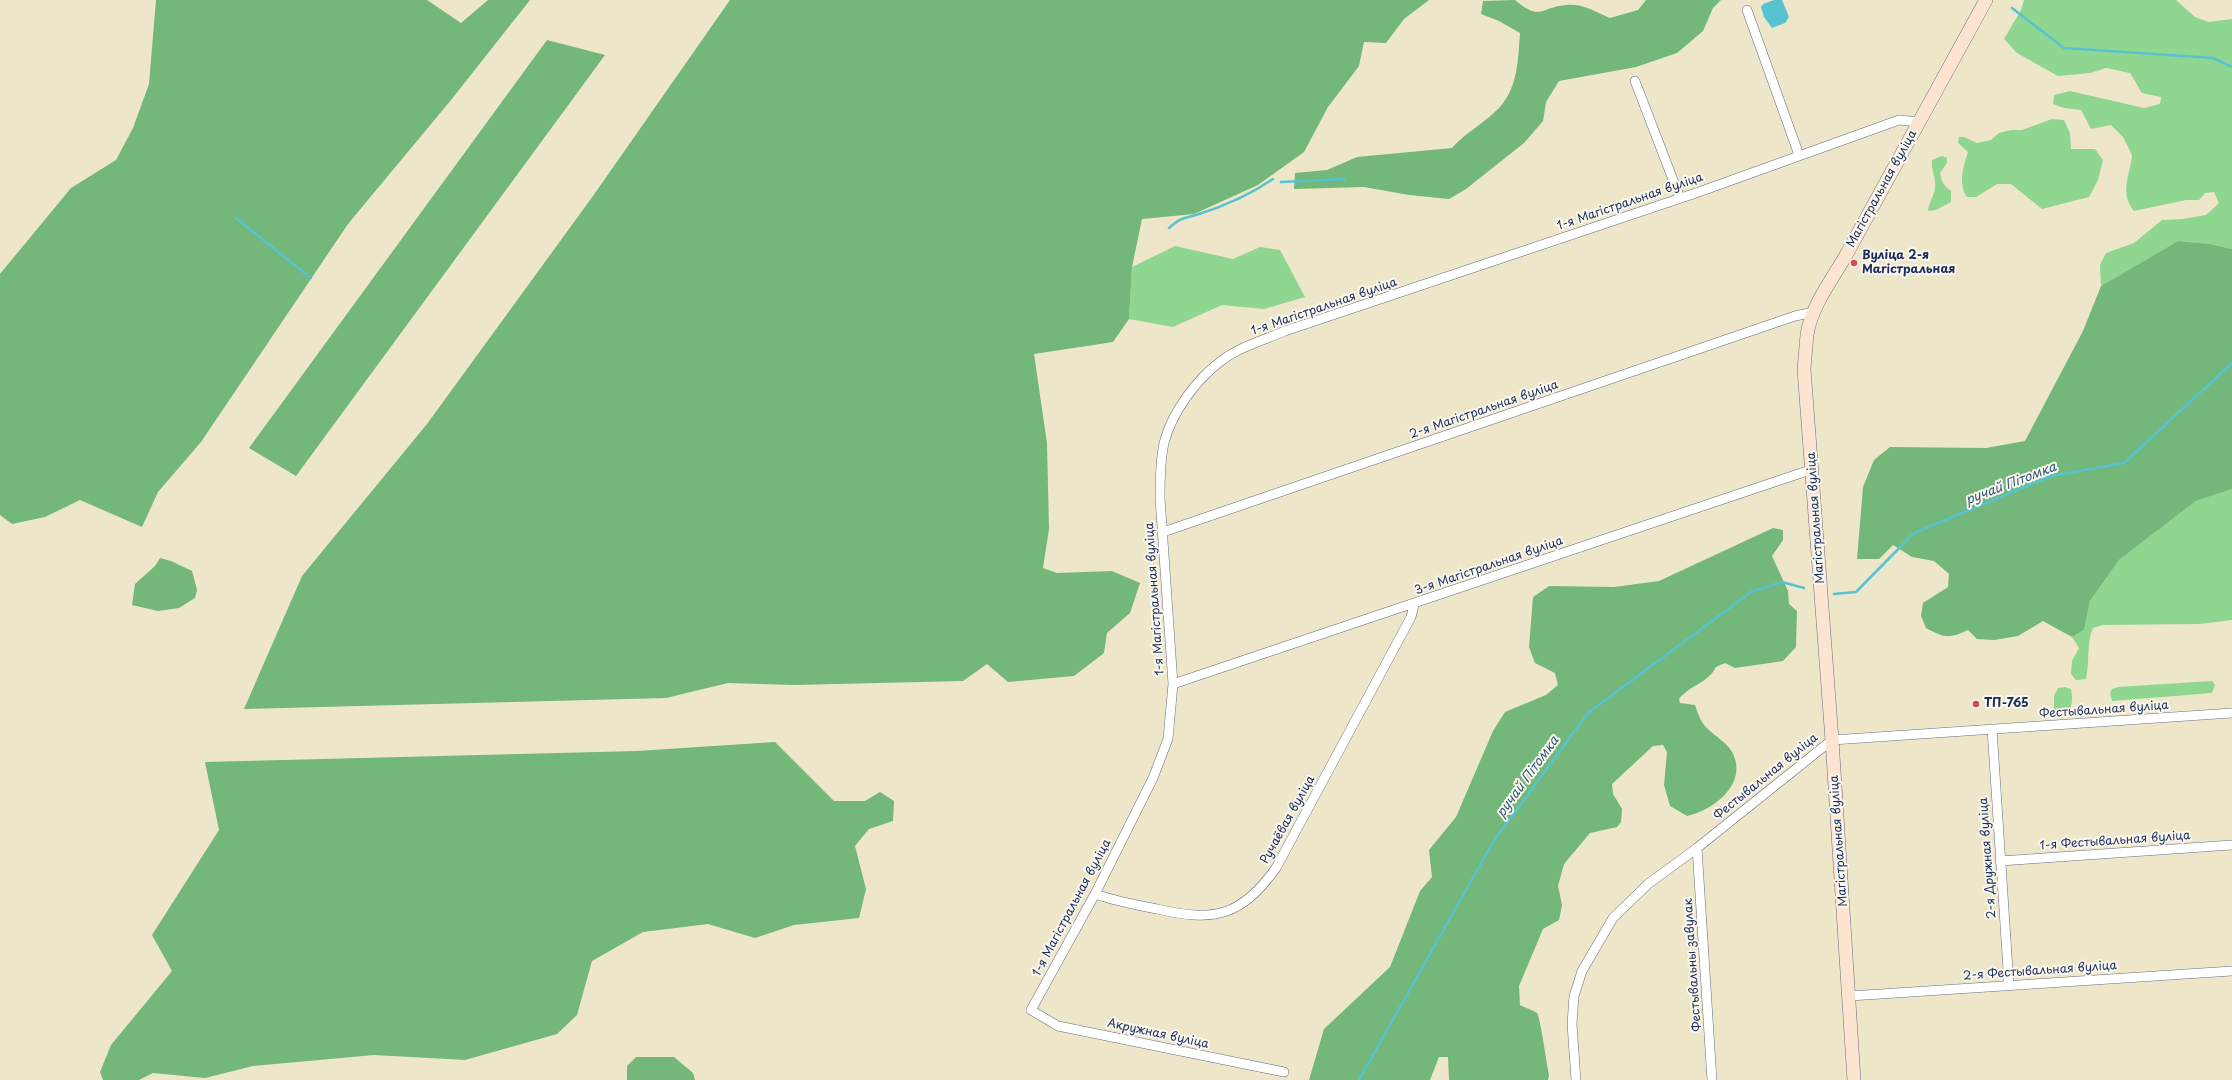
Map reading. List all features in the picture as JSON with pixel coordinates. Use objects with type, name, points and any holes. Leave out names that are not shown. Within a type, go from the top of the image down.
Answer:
[{"type":"street","name":"Магістральная вуліца","points":[[1854,1080],[1850,996],[1813,469],[1804,369],[1807,334],[1814,312],[1986,0]]},
{"type":"street","points":[[1747,10],[1800,155]]},
{"type":"street","points":[[1635,81],[1680,198]]},
{"type":"street","name":"1-я Магістральная вуліца","points":[[1031,1010],[1095,894],[1153,778],[1168,739],[1173,684],[1160,491],[1164,443],[1185,400],[1203,378],[1222,361],[1249,346],[1284,331],[1680,198],[1899,120],[1919,122]]},
{"type":"street","name":"2-я Магістральная вуліца","points":[[1163,532],[1795,316],[1814,312]]},
{"type":"street","name":"3-я Магістральная вуліца","points":[[1173,684],[1414,605],[1813,469]]},
{"type":"street","name":"Ручаёвая вуліца","points":[[1095,894],[1180,914],[1214,916],[1230,910],[1261,888],[1280,861],[1411,617],[1414,605]]},
{"type":"street","name":"Фестывальная вуліца","points":[[1576,1080],[1572,1024],[1574,996],[1582,971],[1590,954],[1613,918],[1648,884],[1697,848],[1832,740],[2232,713]]},
{"type":"street","name":"2-я Дружная вуліца","points":[[1992,729],[2008,985]]},
{"type":"street","name":"1-я Фестывальная вуліца","points":[[2000,861],[2232,845]]},
{"type":"street","name":"Фестывальны завулак","points":[[1697,848],[1712,1080]]},
{"type":"street","name":"2-я Фестывальная вуліца","points":[[1850,996],[2232,971]]},
{"type":"street","name":"Акружная вуліца","points":[[1031,1010],[1058,1026],[1284,1072]]},
{"type":"green space","points":[[156,0],[427,0],[461,23],[488,0],[530,0],[451,100],[348,224],[201,442],[158,492],[142,527],[80,500],[45,517],[12,524],[0,515],[0,274],[71,188],[116,160],[133,128],[149,84]]},
{"type":"green space","points":[[730,0],[1429,0],[1404,19],[1386,43],[1364,42],[1359,66],[1328,107],[1304,152],[1258,185],[1194,214],[1142,219],[1132,267],[1129,319],[1113,342],[1034,354],[1047,443],[1049,529],[1043,568],[1057,573],[1112,571],[1140,583],[1130,613],[1107,633],[1104,653],[1074,676],[1008,682],[987,664],[963,681],[794,685],[728,683],[666,698],[244,709],[302,576],[427,424],[593,196]]},
{"type":"green space","points":[[1515,0],[1524,7],[1536,12],[1541,12],[1558,6],[1578,5],[1589,8],[1610,18],[1638,10],[1646,0],[1721,0],[1713,8],[1703,31],[1677,53],[1636,67],[1559,81],[1546,102],[1543,121],[1524,143],[1466,189],[1449,199],[1409,195],[1364,187],[1294,189],[1295,173],[1327,170],[1357,157],[1452,148],[1463,137],[1494,113],[1510,92],[1516,73],[1520,33],[1499,21],[1481,14],[1483,1]]},
{"type":"green space","points":[[2024,0],[2176,0],[2195,17],[2209,22],[2232,19],[2232,249],[2210,244],[2178,241],[2101,286],[2100,265],[2106,253],[2134,243],[2162,220],[2183,219],[2206,215],[2219,203],[2214,192],[2205,193],[2199,200],[2186,200],[2134,211],[2127,197],[2126,190],[2132,155],[2123,137],[2111,125],[2091,129],[2081,110],[2064,108],[2053,104],[2054,95],[2070,91],[2144,108],[2160,104],[2161,97],[2142,93],[2130,73],[2106,68],[2090,73],[2058,76],[2017,53],[2004,39],[2021,10]]},
{"type":"green space","points":[[547,40],[605,55],[296,476],[249,448]]},
{"type":"green space","points":[[2052,119],[2064,120],[2070,133],[2071,149],[2095,149],[2103,160],[2098,180],[2089,197],[2042,209],[2011,184],[1997,184],[1976,197],[1967,197],[1964,192],[1962,175],[1968,152],[1958,143],[1959,137],[1964,137],[1977,143],[1991,140],[1999,133],[2011,130],[2022,130]]},
{"type":"green space","points":[[1942,156],[1947,158],[1947,163],[1940,173],[1940,176],[1943,183],[1951,191],[1951,202],[1936,210],[1928,211],[1935,185],[1932,160]]},
{"type":"green space","points":[[2178,241],[2210,244],[2232,249],[2232,489],[2196,501],[2119,560],[2090,601],[2084,630],[2072,637],[2043,621],[2018,636],[1994,640],[1977,639],[1968,630],[1956,635],[1947,636],[1938,634],[1926,628],[1921,616],[1923,603],[1948,587],[1949,574],[1934,561],[1912,557],[1893,545],[1879,559],[1857,559],[1863,487],[1874,460],[1890,447],[1986,448],[2025,441],[2083,331],[2101,286]]},
{"type":"green space","points":[[1175,246],[1233,259],[1260,247],[1280,250],[1305,297],[1264,309],[1222,305],[1173,327],[1129,319],[1132,267]]},
{"type":"green space","points":[[2232,489],[2232,620],[2200,624],[2103,625],[2093,628],[2089,647],[2086,679],[2076,680],[2071,674],[2072,661],[2079,648],[2072,637],[2084,630],[2090,601],[2119,560],[2196,501]]},
{"type":"green space","points":[[1773,528],[1783,530],[1783,540],[1772,556],[1788,591],[1789,604],[1797,611],[1796,647],[1783,661],[1735,668],[1725,663],[1716,667],[1704,681],[1689,690],[1679,699],[1680,703],[1695,705],[1702,722],[1733,753],[1737,769],[1735,779],[1730,788],[1715,803],[1706,809],[1687,816],[1670,806],[1664,785],[1667,752],[1663,745],[1653,746],[1612,784],[1613,794],[1622,809],[1621,822],[1617,827],[1590,833],[1564,864],[1558,886],[1562,905],[1559,920],[1543,929],[1519,986],[1520,1005],[1537,1013],[1538,1016],[1549,1075],[1548,1080],[1449,1080],[1448,1057],[1439,1057],[1430,1080],[1309,1080],[1324,1029],[1390,967],[1420,891],[1432,877],[1429,850],[1456,817],[1493,731],[1505,712],[1546,695],[1558,685],[1555,673],[1535,663],[1529,647],[1533,597],[1549,586],[1614,587],[1659,581]]},
{"type":"green space","points":[[160,558],[171,561],[192,571],[197,590],[195,598],[179,608],[158,611],[132,605],[135,584],[155,566]]},
{"type":"green space","points":[[2212,681],[2215,685],[2212,693],[2112,701],[2110,693],[2112,689],[2118,687]]},
{"type":"green space","points":[[2065,687],[2071,689],[2072,700],[2071,707],[2064,716],[2058,715],[2054,712],[2054,696],[2058,688]]},
{"type":"green space","points":[[775,742],[834,801],[865,801],[880,792],[894,801],[893,821],[869,829],[855,846],[866,889],[859,918],[794,925],[755,938],[708,924],[643,932],[592,961],[577,1015],[557,1034],[465,1060],[374,1055],[253,1066],[205,1078],[153,1073],[139,1080],[103,1080],[100,1072],[111,1045],[172,971],[152,935],[219,830],[205,762],[637,751]]},
{"type":"green space","points":[[636,1057],[674,1057],[693,1073],[695,1080],[627,1080],[627,1066]]},
{"type":"water","points":[[1774,0],[1782,0],[1789,17],[1785,23],[1772,28],[1764,17],[1761,7],[1763,4]]},
{"type":"waterway","points":[[2012,8],[2064,48],[2213,58],[2232,67]]},
{"type":"waterway","points":[[1169,228],[1182,219],[1206,212],[1236,200],[1273,179]]},
{"type":"waterway","points":[[1281,182],[1345,179]]},
{"type":"waterway","points":[[236,218],[311,278]]},
{"type":"waterway","name":"ручай Пітомка","points":[[1834,594],[1856,592],[1914,533],[2051,476],[2124,463],[2232,363]]},
{"type":"waterway","name":"ручай Пітомка","points":[[1359,1080],[1493,842],[1588,713],[1751,592],[1782,582],[1804,588]]},
{"type":"place","name":"Вуліца 2-я Магістральная","points":[[1854,263]]},
{"type":"place","name":"ТП-765","points":[[1976,704]]}]
